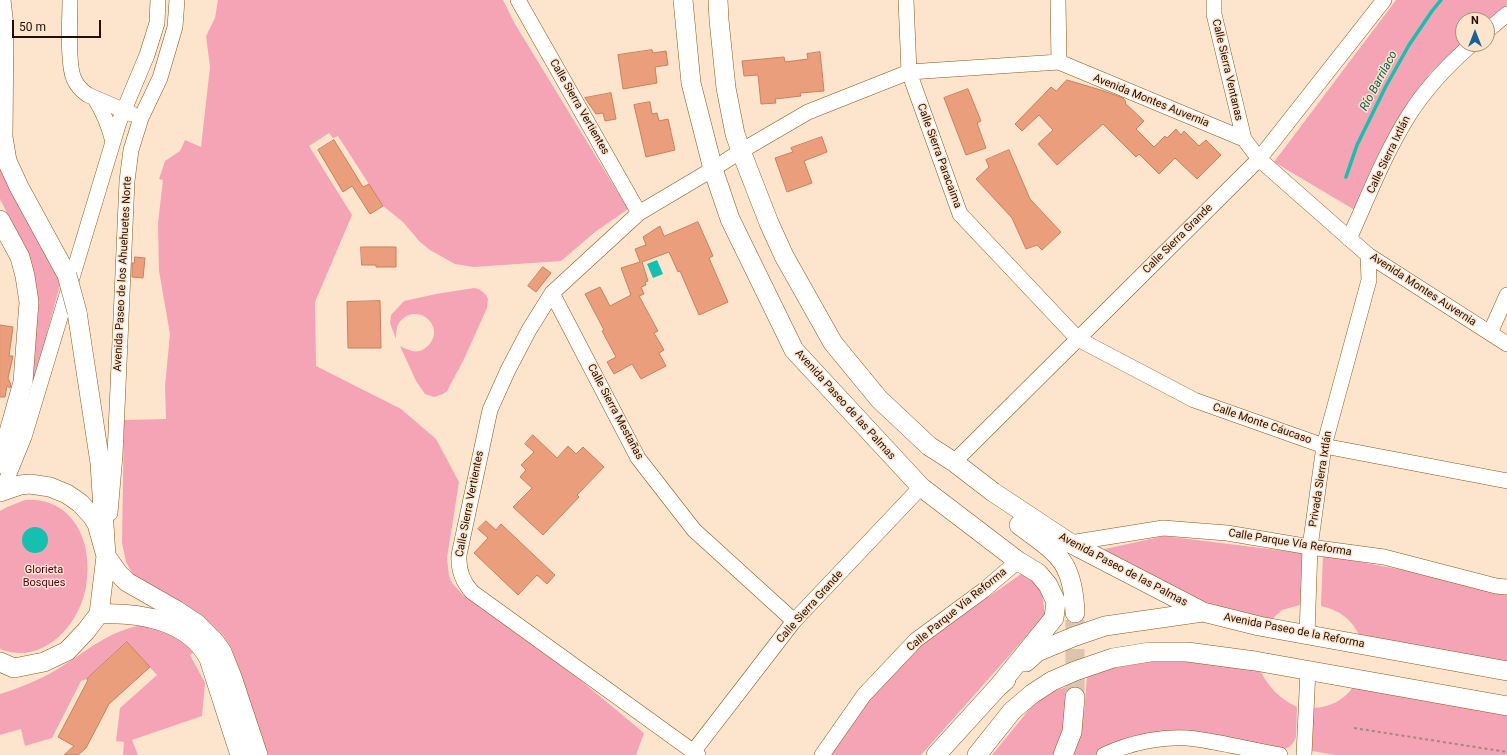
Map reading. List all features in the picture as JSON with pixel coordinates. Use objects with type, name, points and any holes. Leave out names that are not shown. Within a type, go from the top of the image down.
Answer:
[{"type":"main road","points":[[1,0],[4,26],[3,137],[7,160],[15,181],[67,275],[77,312],[100,463],[106,556],[99,614],[86,631],[67,650],[44,662],[5,668]]},
{"type":"main road","name":"Avenida Paseo de las Palmas","points":[[683,0],[691,83],[713,169],[730,218],[794,350],[921,487],[1018,560],[1038,572],[1048,585],[1056,602],[1054,618],[997,688]]},
{"type":"main road","name":"Avenida Paseo de las Palmas","points":[[718,0],[726,88],[735,134],[766,217],[784,256],[833,343],[879,399],[929,446],[954,462],[992,492],[1070,543],[1202,612]]},
{"type":"main road","points":[[0,220],[20,257],[29,302],[22,382],[0,464]]},
{"type":"main road","points":[[929,446],[948,473],[1054,551],[1062,559],[1072,583],[1075,613]]},
{"type":"main road","points":[[1,491],[20,485],[40,485],[59,490],[74,498],[86,508],[96,524],[106,556],[127,582],[176,610],[197,624],[215,642],[222,652],[258,755]]},
{"type":"main road","name":"Avenida Paseo de la Reforma","points":[[936,755],[997,688],[1037,652],[1105,626],[1202,612],[1259,626],[1507,671]]},
{"type":"main road","points":[[99,614],[126,614],[152,619],[182,630],[195,639],[201,645],[209,659],[240,755]]},
{"type":"main road","points":[[976,755],[1012,711],[1032,694],[1052,681],[1075,671],[1113,658],[1150,652],[1187,652],[1308,670],[1507,706]]},
{"type":"main road","points":[[1063,755],[1072,732],[1075,697]]},
{"type":"street","points":[[70,0],[71,70],[77,85],[82,91],[95,99],[141,118]]},
{"type":"street","points":[[1,491],[24,437],[113,142],[147,55],[157,23],[158,0]]},
{"type":"street","name":"Avenida Paseo de los Ahuehuetes Norte","points":[[106,556],[115,455],[127,181],[131,150],[141,118],[166,60],[175,27],[177,0]]},
{"type":"street","name":"Calle Sierra Vertientes","points":[[518,0],[640,213]]},
{"type":"street","name":"Calle Sierra Paracaima","points":[[906,0],[909,72],[960,214],[1078,339]]},
{"type":"street","points":[[1058,0],[1059,62]]},
{"type":"street","name":"Calle Sierra Ventanas","points":[[1214,0],[1214,14],[1244,139]]},
{"type":"street","name":"Calle Sierra Grande","points":[[954,462],[1259,159],[1374,7],[1384,0]]},
{"type":"street","points":[[1495,24],[1507,14]]},
{"type":"street","name":"Calle Sierra Ixtlán","points":[[1350,239],[1389,150],[1410,114],[1435,80],[1464,52]]},
{"type":"street","name":"Avenida Montes Auvernia","points":[[713,169],[741,150],[808,112],[909,72],[1059,62],[1244,139],[1259,159],[1368,255],[1507,344]]},
{"type":"street","points":[[95,99],[104,112],[110,127],[113,142]]},
{"type":"street","name":"Calle Sierra Vertientes","points":[[695,754],[472,592],[467,586],[460,572],[459,555],[490,410],[508,370],[529,330],[552,293],[640,213],[713,169]]},
{"type":"street","name":"Privada Sierra Ixtlán","points":[[1307,635],[1310,547],[1324,446],[1369,280],[1368,255]]},
{"type":"street","name":"Calle Sierra Mestañas","points":[[552,293],[638,458],[694,530],[794,621]]},
{"type":"street","points":[[1490,332],[1507,295]]},
{"type":"street","name":"Calle Monte Cáucaso","points":[[1078,339],[1194,400],[1324,446],[1507,481]]},
{"type":"street","name":"Calle Sierra Grande","points":[[695,754],[794,621],[921,487]]},
{"type":"street","name":"Calle Parque Vía Reforma","points":[[1070,543],[1163,528],[1227,533],[1310,547],[1384,557],[1496,586],[1507,587]]},
{"type":"street","name":"Calle Parque Vía Reforma","points":[[822,755],[864,695],[916,640],[984,590],[1018,560]]},
{"type":"street","points":[[1304,755],[1308,670]]},
{"type":"street","points":[[1104,755],[1141,742],[1171,739],[1195,739],[1280,755]]},
{"type":"path","points":[[1354,728],[1507,752]]},
{"type":"green space","points":[[218,0],[503,0],[515,24],[628,209],[595,232],[561,261],[474,267],[455,264],[430,250],[420,242],[403,222],[383,206],[338,136],[333,138],[329,133],[309,146],[352,215],[315,302],[316,366],[401,409],[436,439],[459,482],[447,558],[449,576],[452,583],[462,594],[579,679],[644,733],[636,755],[268,755],[231,647],[223,635],[203,616],[181,602],[136,580],[126,562],[122,543],[124,420],[166,419],[165,386],[170,334],[159,271],[158,223],[163,180],[159,179],[165,161],[180,151],[185,140],[201,147],[210,67],[206,36],[215,18]]},
{"type":"green space","points":[[1396,0],[1507,0],[1507,5],[1495,15],[1495,12],[1455,12],[1455,51],[1430,73],[1386,145],[1358,212],[1274,162]]},
{"type":"green space","points":[[0,148],[61,281],[32,395],[11,221],[0,199]]},
{"type":"green space","points":[[474,288],[479,289],[486,295],[488,299],[487,308],[464,359],[447,391],[434,397],[425,394],[416,381],[400,346],[412,351],[420,351],[424,349],[433,339],[433,326],[424,316],[411,314],[399,323],[396,339],[390,323],[391,315],[404,301]]},
{"type":"green space","name":"Glorieta Bosques","points":[[25,500],[42,501],[57,506],[68,515],[77,527],[83,540],[87,555],[88,571],[82,602],[76,616],[67,628],[56,639],[44,647],[30,652],[15,653],[0,649],[0,511]]},
{"type":"green space","points":[[1164,536],[1302,553],[1300,605],[1282,610],[1269,622],[1206,606],[1096,551]]},
{"type":"green space","points":[[1323,555],[1441,577],[1507,594],[1507,663],[1360,637],[1353,625],[1344,616],[1334,610],[1321,606]]},
{"type":"green space","points":[[1024,572],[1041,586],[1045,615],[921,755],[829,755],[851,720],[918,646]]},
{"type":"green space","points":[[146,625],[156,626],[197,650],[190,655],[205,683],[202,716],[132,740],[138,755],[123,755],[124,742],[116,741],[120,708],[157,675],[127,642],[87,679],[81,681],[52,738],[25,746],[21,729],[0,735],[0,694],[29,684],[49,674],[110,636],[133,627]]},
{"type":"green space","points":[[1150,657],[1260,670],[1275,692],[1297,707],[1296,737],[1294,742],[1289,747],[1282,750],[1195,735],[1110,748],[1095,755],[1072,755],[1081,729],[1087,677],[1095,669]]},
{"type":"green space","points":[[1070,686],[1065,733],[1053,755],[992,755],[1041,695]]},
{"type":"green space","points":[[1353,687],[1507,715],[1507,755],[1335,755],[1312,751],[1313,708],[1330,705],[1340,700]]},
{"type":"water","points":[[657,260],[663,274],[653,278],[647,264]]},
{"type":"water","points":[[35,527],[44,531],[48,540],[44,549],[35,553],[26,549],[22,540],[26,531]]},
{"type":"building","points":[[652,50],[653,53],[666,51],[668,65],[655,67],[657,83],[623,89],[618,55]]},
{"type":"building","points":[[820,52],[824,91],[800,93],[801,96],[775,99],[776,103],[761,104],[758,75],[744,76],[742,61],[784,57],[785,62],[808,59],[807,54]]},
{"type":"building","points":[[1067,80],[1123,98],[1126,102],[1125,103],[1144,121],[1136,129],[1154,147],[1165,136],[1167,138],[1176,129],[1181,135],[1184,131],[1199,146],[1206,140],[1221,155],[1197,179],[1175,158],[1159,174],[1139,154],[1136,157],[1103,124],[1057,165],[1038,144],[1053,130],[1039,115],[1022,131],[1015,124],[1051,87],[1056,91]]},
{"type":"building","points":[[968,89],[981,121],[977,123],[986,148],[966,155],[944,98]]},
{"type":"building","points":[[611,93],[616,119],[605,121],[603,113],[596,114],[585,98]]},
{"type":"building","points":[[650,102],[652,114],[657,113],[659,121],[668,119],[675,150],[646,157],[634,105]]},
{"type":"building","points":[[822,137],[827,152],[804,161],[812,183],[787,192],[775,158],[793,152],[791,148]]},
{"type":"building","points":[[334,140],[363,187],[369,184],[383,206],[370,214],[352,186],[343,192],[318,150]]},
{"type":"building","points":[[1009,150],[1030,199],[1061,232],[1042,250],[1037,245],[1026,249],[1012,218],[976,179],[989,167],[986,160]]},
{"type":"building","points":[[698,222],[713,256],[709,258],[728,302],[699,315],[680,271],[678,272],[669,252],[642,262],[648,281],[645,282],[646,285],[641,287],[644,294],[639,296],[658,331],[654,333],[664,350],[659,353],[666,366],[641,379],[632,364],[614,374],[607,362],[616,357],[585,294],[600,287],[610,306],[631,295],[621,268],[640,262],[635,249],[646,245],[643,237],[660,226],[664,236]]},
{"type":"building","points":[[361,247],[396,247],[396,267],[362,265]]},
{"type":"building","points":[[135,257],[145,258],[143,278],[132,277],[132,263],[134,263]]},
{"type":"building","points":[[543,267],[551,273],[536,292],[528,286]]},
{"type":"building","points":[[380,301],[381,348],[348,348],[347,302]]},
{"type":"building","points":[[0,325],[13,327],[9,356],[13,356],[8,378],[11,385],[10,388],[7,386],[5,397],[0,397]]},
{"type":"building","points":[[533,435],[557,458],[568,446],[576,454],[583,447],[604,467],[577,495],[579,497],[543,535],[513,507],[532,488],[520,477],[526,470],[521,465],[534,452],[525,444]]},
{"type":"building","points":[[486,521],[496,530],[501,524],[555,575],[547,584],[537,575],[518,595],[474,553],[488,538],[478,529]]},
{"type":"building","points":[[127,642],[150,667],[109,704],[86,748],[78,755],[64,755],[74,746],[58,737],[88,680],[87,679]]},
{"type":"waterway","name":"Río Barrilaco","points":[[1346,177],[1357,145],[1386,86],[1409,45],[1441,0]]},
{"type":"tunnel","points":[[1075,613],[1075,697]]}]
